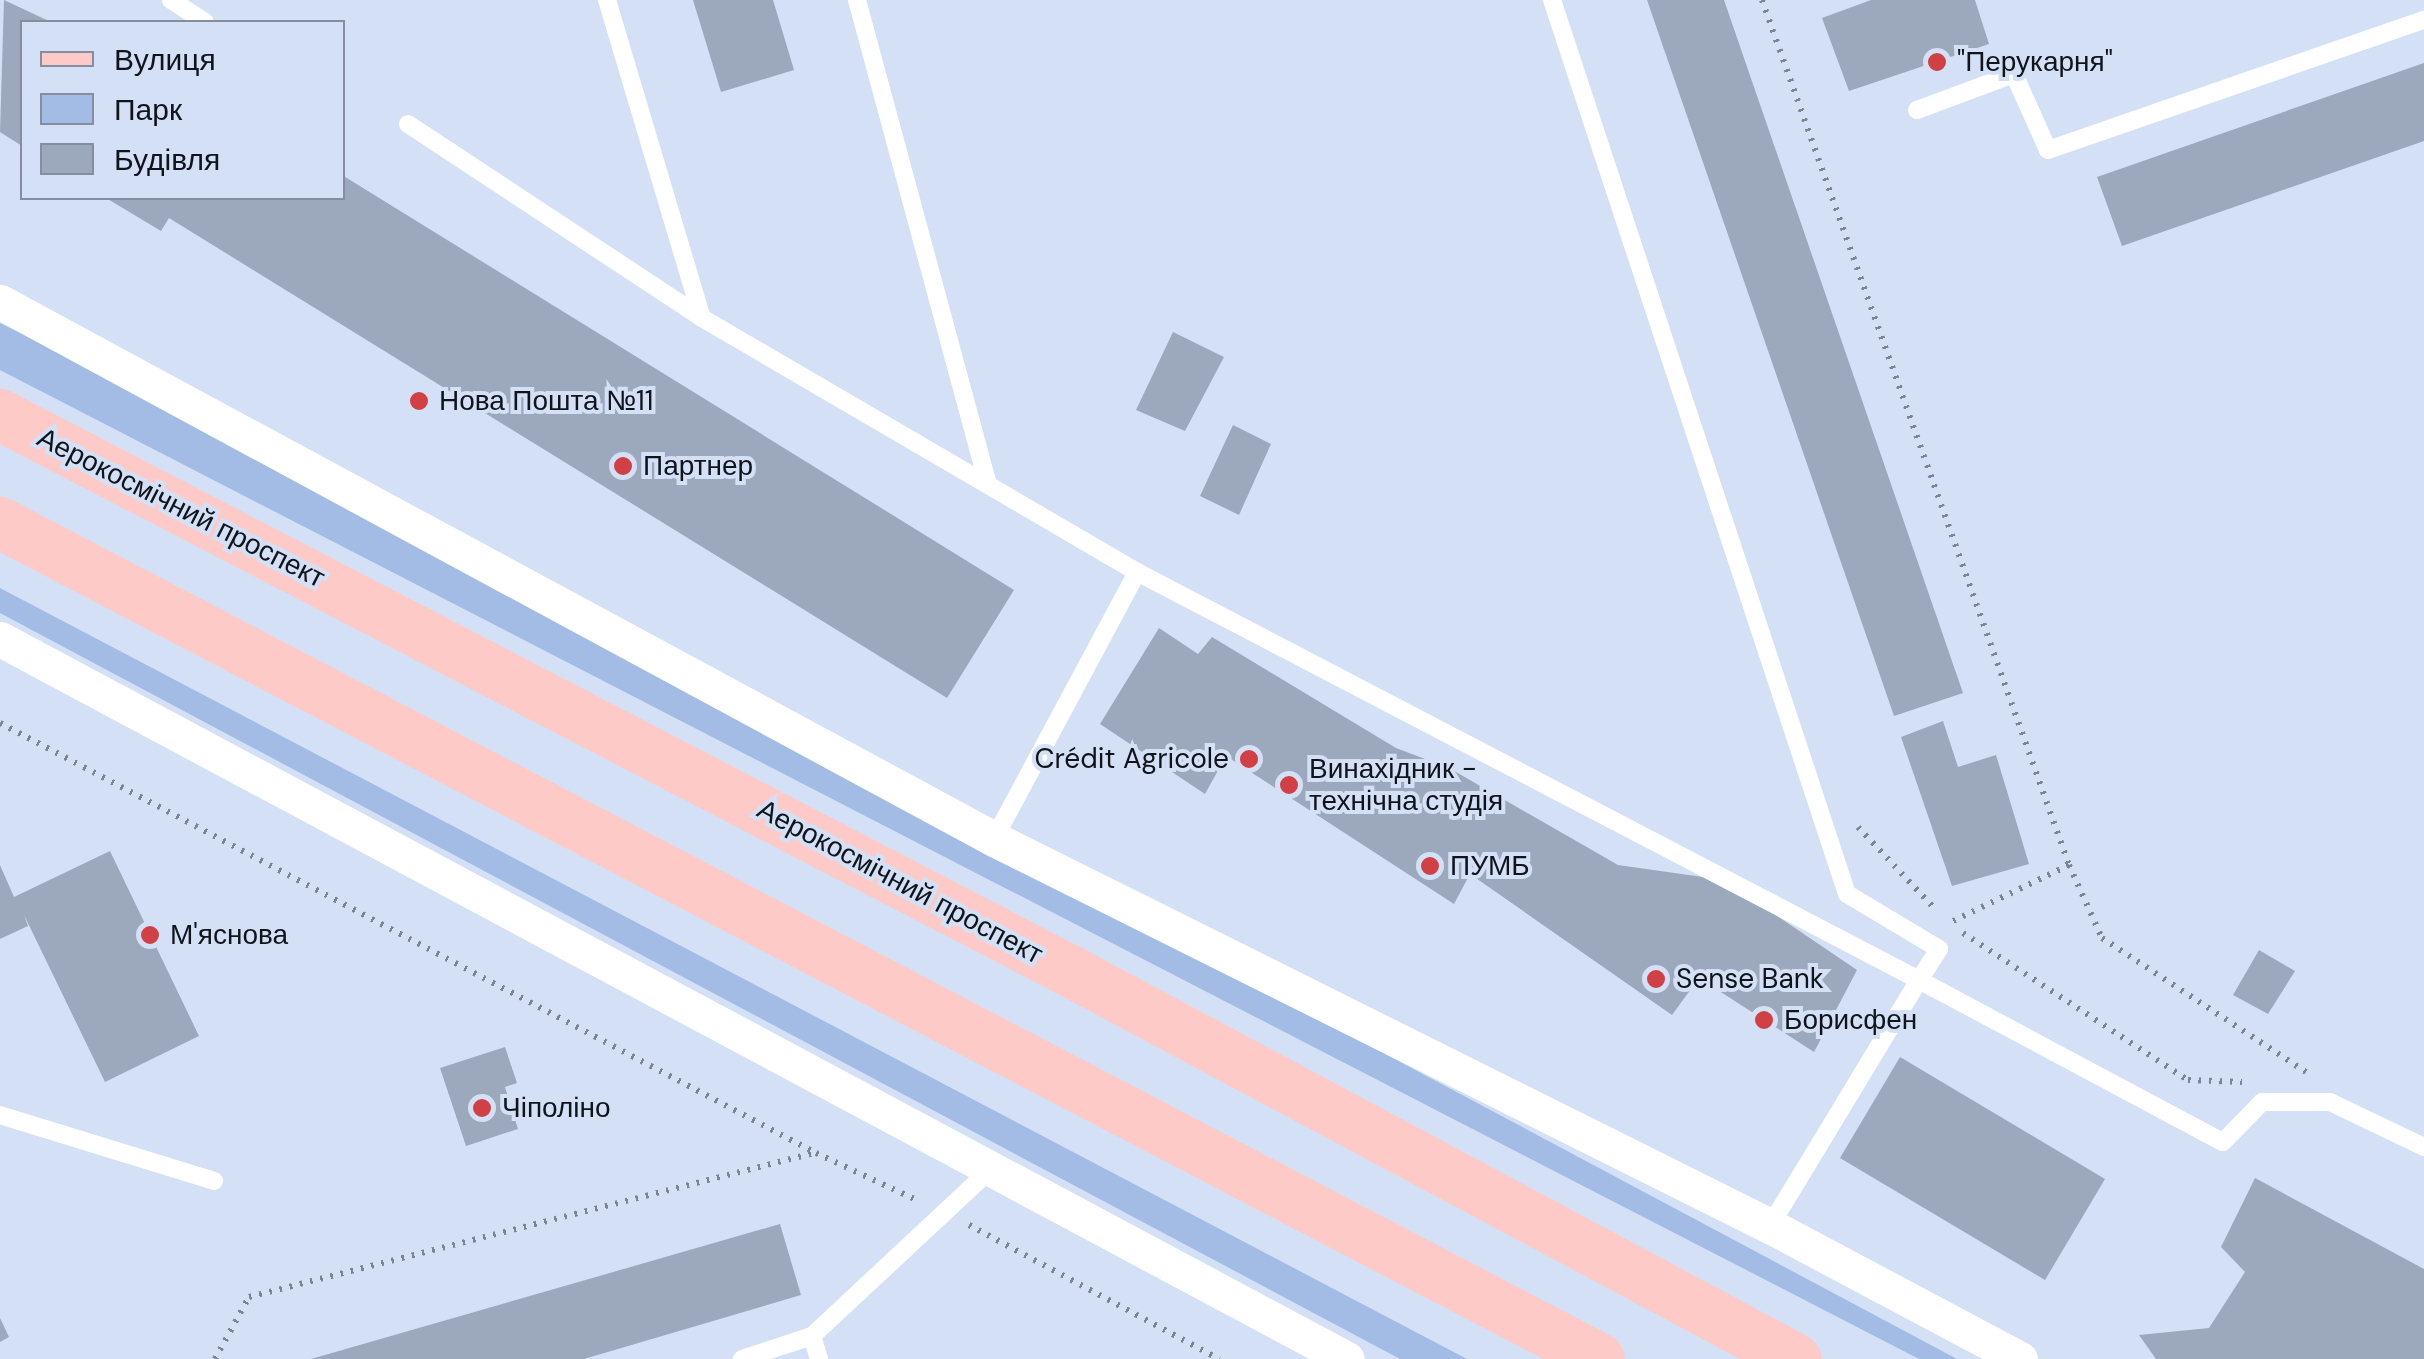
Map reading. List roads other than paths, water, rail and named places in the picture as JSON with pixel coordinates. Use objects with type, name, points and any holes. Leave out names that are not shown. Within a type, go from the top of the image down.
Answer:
[{"type":"main road","name":"Аерокосмічний проспект","points":[[0,414],[1068,970],[1795,1359]]},
{"type":"main road","points":[[0,523],[1598,1359]]},
{"type":"street","points":[[0,302],[994,839],[1770,1226],[2020,1359]]},
{"type":"street","points":[[0,639],[988,1171],[1348,1359]]},
{"type":"lane","points":[[171,0],[202,20]]},
{"type":"lane","points":[[607,0],[702,318]]},
{"type":"lane","points":[[858,0],[988,486]]},
{"type":"lane","points":[[1552,0],[1847,894],[1939,949],[1770,1226]]},
{"type":"lane","points":[[1916,110],[2014,74],[2048,150],[2424,20]]},
{"type":"lane","points":[[408,124],[702,318],[1137,572],[2223,1142],[2262,1102],[2330,1102],[2424,1148]]},
{"type":"lane","points":[[994,839],[1137,572]]},
{"type":"lane","points":[[0,1115],[214,1180]]},
{"type":"lane","points":[[742,1359],[812,1336],[988,1171]]},
{"type":"lane","points":[[812,1336],[819,1359]]},
{"type":"place","name":"\"Перукарня\"","points":[[1937,62]]},
{"type":"place","name":"Нова Пошта №11","points":[[419,401]]},
{"type":"place","name":"Партнер","points":[[623,466]]},
{"type":"place","name":"Crédit Agricole","points":[[1249,759]]},
{"type":"place","name":"Винахідник - технічна студія","points":[[1289,785]]},
{"type":"place","name":"ПУМБ","points":[[1430,866]]},
{"type":"place","name":"М'яснова","points":[[150,935]]},
{"type":"place","name":"Sense Bank","points":[[1656,979]]},
{"type":"place","name":"Борисфен","points":[[1764,1020]]},
{"type":"place","name":"Чіполіно","points":[[482,1108]]}]
